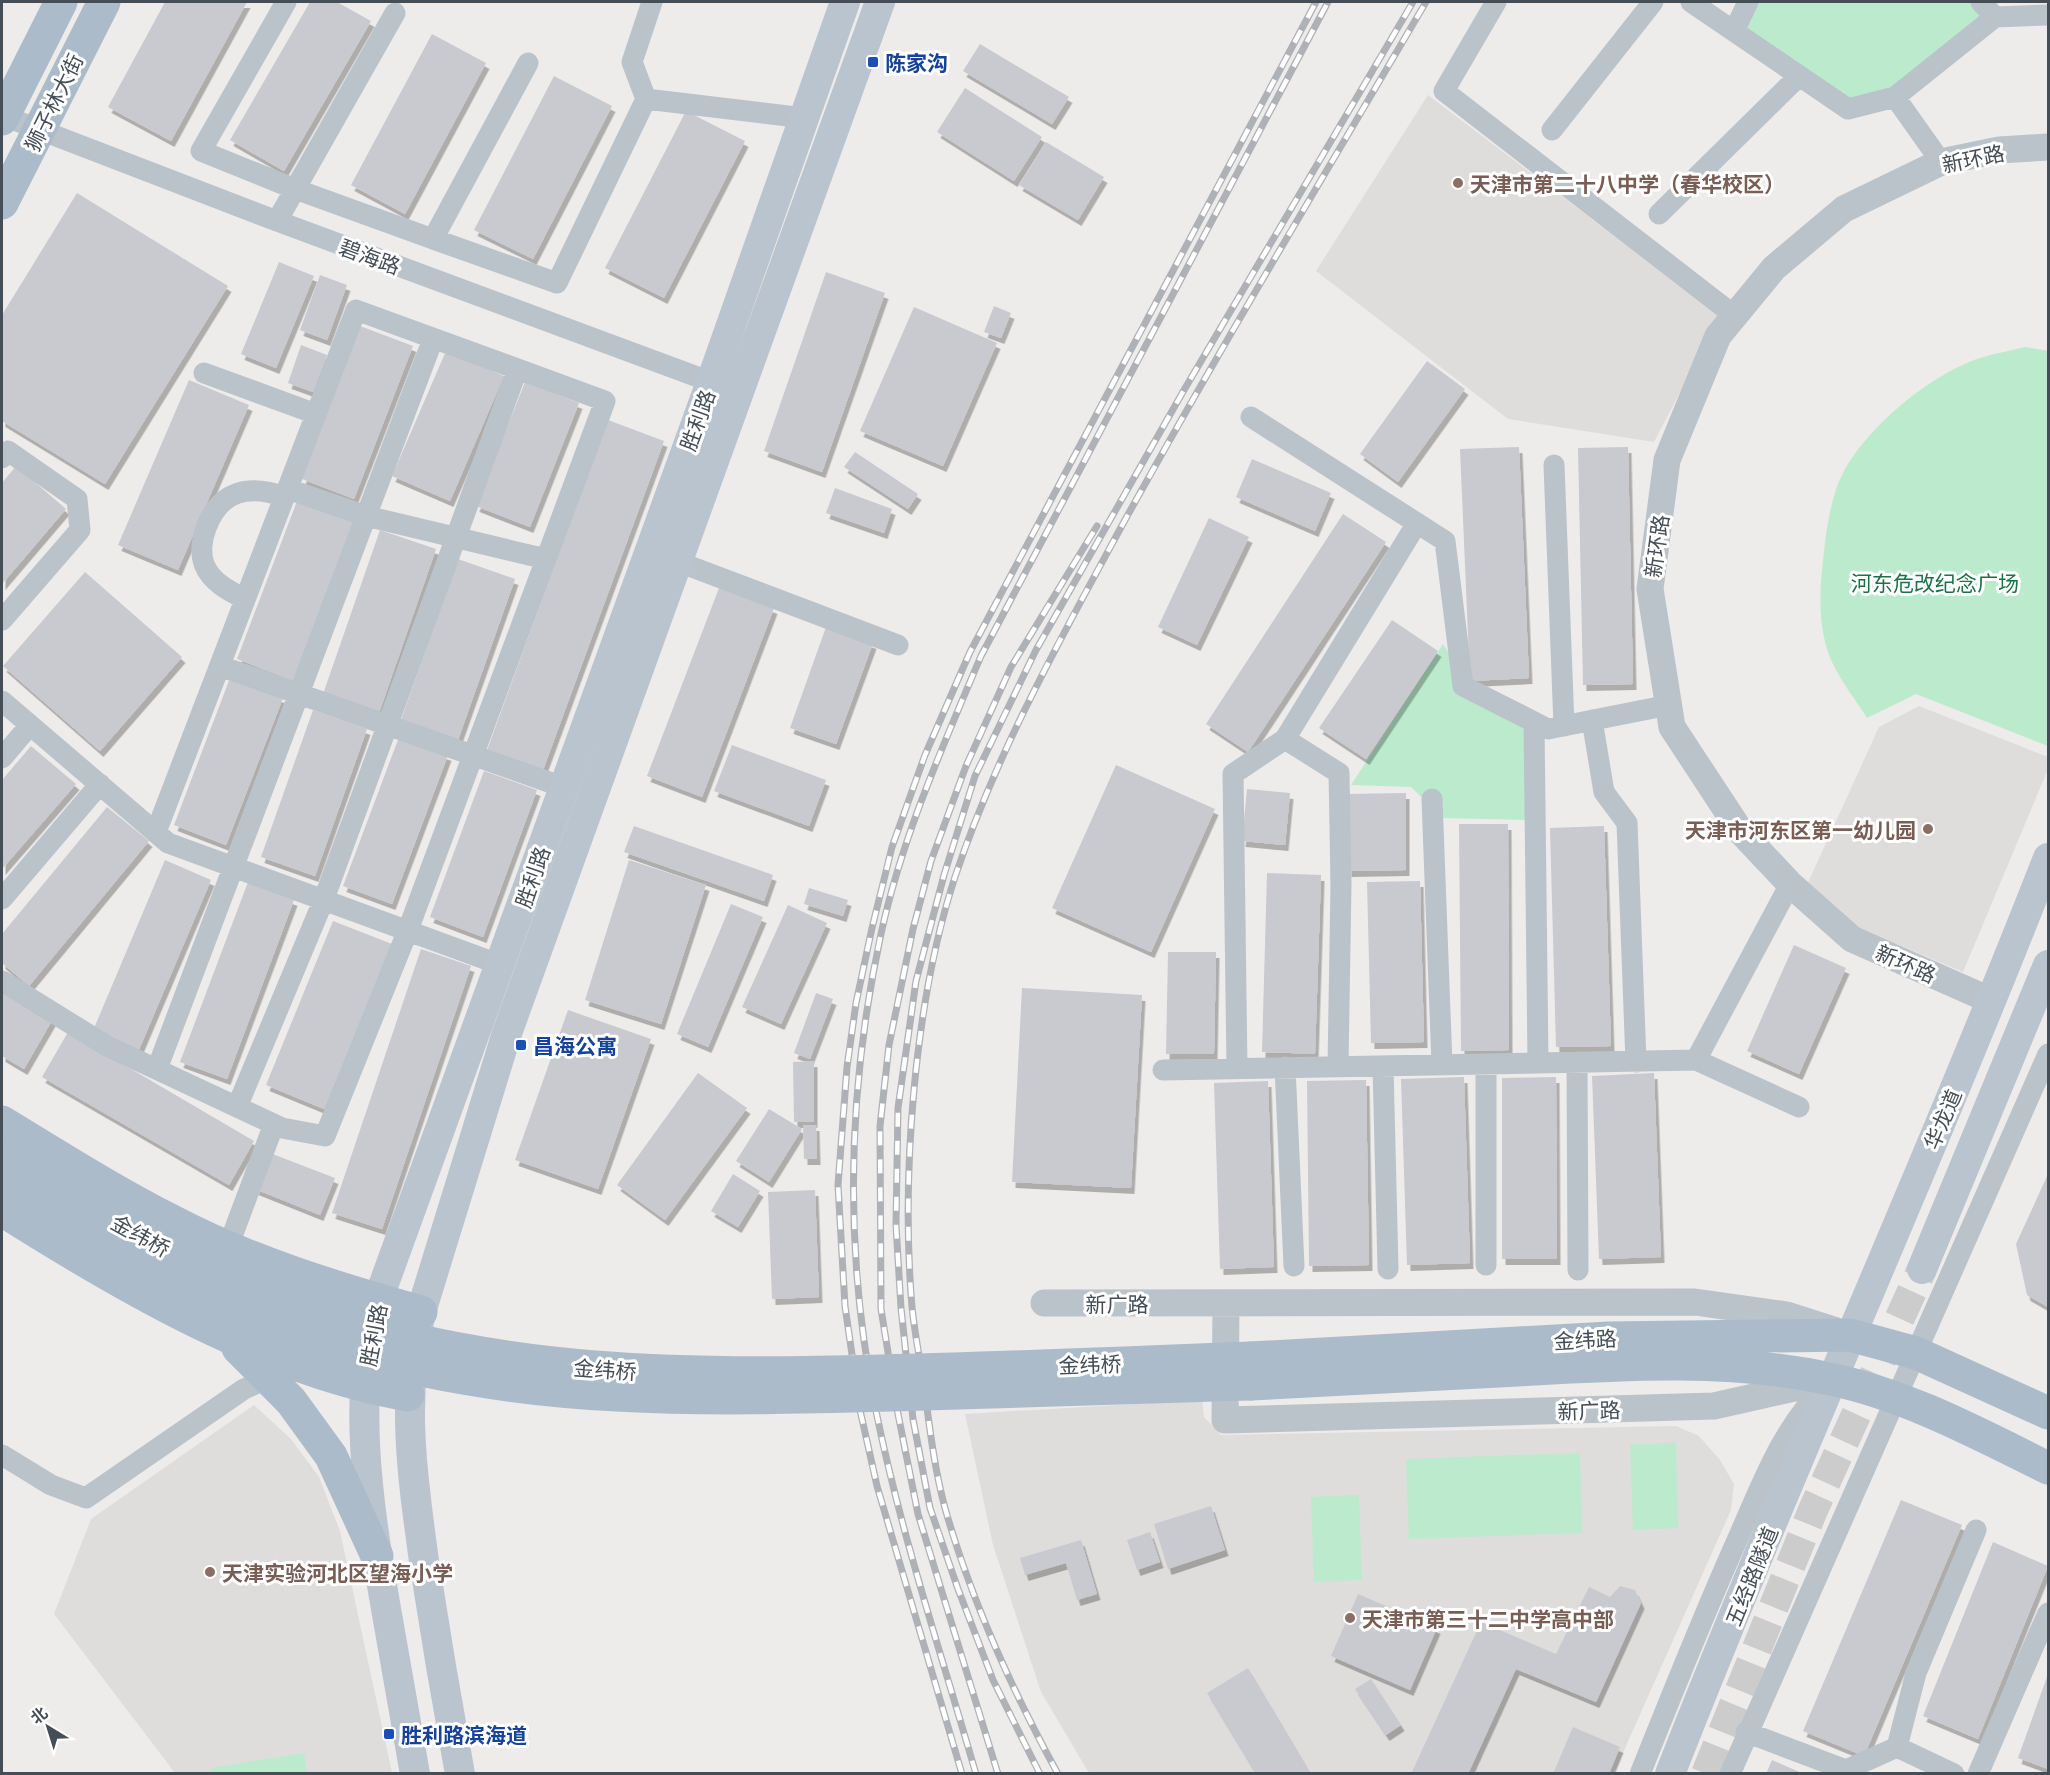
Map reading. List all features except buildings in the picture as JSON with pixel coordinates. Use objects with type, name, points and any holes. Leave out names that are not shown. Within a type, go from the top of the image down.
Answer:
[{"type":"main road","name":"狮子林大街","points":[[3,118],[61,2]]},
{"type":"main road","name":"狮子林大街","points":[[2,203],[104,2]]},
{"type":"main road","name":"胜利路","points":[[460,1773],[436,1645],[412,1478],[408,1395],[412,1349],[421,1312],[506,1036],[676,561],[724,387],[804,118],[845,2]]},
{"type":"main road","name":"胜利路","points":[[416,1773],[377,1556],[364,1448],[363,1387],[370,1331],[378,1300],[501,965],[563,787],[880,2]]},
{"type":"main road","name":"华龙道","points":[[1832,1379],[1992,1001],[2049,858]]},
{"type":"main road","points":[[1922,1269],[2049,965]]},
{"type":"main road","points":[[2,1122],[172,1222],[295,1274],[421,1312]]},
{"type":"main road","name":"金纬桥","points":[[2,1156],[173,1253],[250,1288],[351,1323],[433,1344],[514,1360],[640,1372],[756,1374],[1251,1371]]},
{"type":"main road","name":"金纬桥","points":[[2,1185],[174,1284],[254,1318],[347,1351],[508,1386],[601,1396],[695,1399],[1251,1371]]},
{"type":"main road","points":[[2,1210],[101,1269],[223,1334],[323,1375],[363,1387],[408,1395]]},
{"type":"main road","points":[[223,1334],[291,1401],[331,1456],[377,1556]]},
{"type":"main road","name":"金纬路","points":[[1251,1371],[1609,1338],[1850,1335],[1916,1353]]},
{"type":"main road","points":[[1916,1353],[2049,1413]]},
{"type":"main road","name":"金纬路","points":[[1251,1371],[1606,1365],[1738,1366],[1777,1369],[1832,1379]]},
{"type":"main road","points":[[1832,1379],[1896,1399],[1966,1428],[2049,1468]]},
{"type":"main road","name":"五经路隧道","points":[[1670,1773],[1832,1379]]},
{"type":"street","points":[[286,2],[201,151],[295,189],[557,283],[646,99],[632,62],[652,2]]},
{"type":"street","points":[[1496,2],[1444,91],[1735,316]]},
{"type":"street","points":[[1552,130],[1653,2]]},
{"type":"street","points":[[1691,2],[1848,109],[1895,97],[1995,17],[2049,15]]},
{"type":"street","points":[[1734,31],[1748,2]]},
{"type":"street","points":[[1981,2],[1995,17]]},
{"type":"street","points":[[277,221],[395,14]]},
{"type":"street","points":[[433,239],[528,63]]},
{"type":"street","points":[[1659,214],[1799,76]]},
{"type":"street","points":[[1895,97],[1941,162]]},
{"type":"street","points":[[646,99],[804,118]]},
{"type":"street","name":"碧海路","points":[[3,118],[724,387]]},
{"type":"street","name":"新环路","points":[[1992,1001],[1852,939],[1790,884],[1741,832],[1672,727],[1650,590],[1667,460],[1718,336],[1774,267],[1844,209],[1941,162],[1999,150],[2049,147]]},
{"type":"street","points":[[2,981],[107,1046],[274,1124],[325,1136],[408,930],[605,401],[356,310],[156,832]]},
{"type":"street","points":[[157,1069],[433,339]]},
{"type":"street","points":[[237,1107],[324,900],[518,370]]},
{"type":"street","points":[[204,373],[316,414]]},
{"type":"street","points":[[1251,417],[1445,541],[1463,686],[1548,729],[1669,705]]},
{"type":"street","points":[[2,458],[8,451],[77,499],[80,530],[2,620]]},
{"type":"street","points":[[1554,465],[1564,726]]},
{"type":"street","points":[[245,599],[219,585],[204,564],[202,538],[210,516],[226,497],[252,489],[286,493],[366,516],[546,559]]},
{"type":"street","points":[[1238,1068],[1233,774],[1285,739],[1417,524]]},
{"type":"street","points":[[676,561],[898,645]]},
{"type":"street","points":[[220,666],[563,787]]},
{"type":"street","points":[[2,701],[168,843],[501,965]]},
{"type":"street","points":[[1592,720],[1604,792],[1627,824],[1636,1062]]},
{"type":"street","points":[[1534,722],[1538,1063]]},
{"type":"street","points":[[2,758],[30,725]]},
{"type":"street","points":[[1285,739],[1339,773],[1341,884],[1338,1066]]},
{"type":"street","points":[[2,899],[100,784]]},
{"type":"street","points":[[1432,799],[1442,1065]]},
{"type":"street","points":[[1696,1060],[1790,884]]},
{"type":"street","points":[[1730,1773],[1746,1732],[2049,1054]]},
{"type":"street","points":[[1163,1070],[1696,1060],[1799,1107]]},
{"type":"street","points":[[1577,1062],[1578,1270]]},
{"type":"street","points":[[1486,1064],[1486,1265]]},
{"type":"street","points":[[1383,1066],[1388,1269]]},
{"type":"street","points":[[1285,1067],[1294,1266]]},
{"type":"street","points":[[228,1247],[274,1124]]},
{"type":"street","name":"新广路","points":[[1044,1304],[1695,1302],[1787,1315],[1850,1335]]},
{"type":"street","name":"新广路","points":[[1226,1303],[1225,1420],[1714,1406],[1832,1379]]},
{"type":"street","points":[[2,1455],[51,1485],[86,1498],[244,1389],[268,1377],[286,1372],[323,1375]]},
{"type":"street","points":[[1640,1773],[1717,1585],[1784,1438],[1804,1407],[1832,1379]]},
{"type":"street","points":[[1897,1747],[1916,1673],[1976,1530]]},
{"type":"street","points":[[1978,1773],[2049,1613]]},
{"type":"street","points":[[1746,1732],[1846,1770],[1897,1747]]},
{"type":"street","points":[[1897,1747],[1948,1772]]},
{"type":"shaded area","name":"天津市第二十八中学（春华校区）","points":[[1428,95],[1720,316],[1654,442],[1508,419],[1316,271]]},
{"type":"shaded area","name":"天津市河东区第一幼儿园","points":[[1919,706],[2048,757],[2048,769],[1963,972],[1857,927],[1805,889],[1879,727]]},
{"type":"shaded area","name":"天津市第三十二中学高中部","points":[[1202,1400],[1204,1417],[1221,1435],[1676,1426],[1699,1436],[1720,1460],[1734,1484],[1731,1510],[1614,1773],[1089,1773],[1041,1692],[993,1545],[965,1414]]},
{"type":"shaded area","name":"天津实验河北区望海小学","points":[[254,1405],[291,1439],[319,1477],[340,1531],[392,1773],[175,1773],[54,1614],[91,1519]]},
{"type":"green space","points":[[1751,2],[1976,2],[1989,17],[1856,117],[1741,28]]},
{"type":"green space","name":"河东危改纪念广场","points":[[2025,347],[2048,351],[2048,746],[1916,694],[1867,718],[1833,664],[1822,626],[1821,587],[1824,550],[1829,516],[1843,473],[1868,438],[1902,404],[1921,389],[1961,366],[1986,356]]},
{"type":"green space","points":[[1443,644],[1474,692],[1530,723],[1531,820],[1443,818],[1411,787],[1351,785]]},
{"type":"green space","points":[[1676,1443],[1678,1528],[1633,1530],[1630,1444]]},
{"type":"green space","points":[[1580,1453],[1582,1533],[1409,1539],[1406,1459]]},
{"type":"green space","points":[[1359,1495],[1362,1580],[1314,1582],[1311,1497]]},
{"type":"green space","points":[[304,1753],[307,1773],[212,1773],[211,1768]]},
{"type":"tunnel","points":[[1706,1774],[1813,1510],[1922,1269]]},
{"type":"railway","points":[[962,1774],[877,1486],[860,1410],[845,1306],[838,1185],[847,1067],[856,1003],[892,847],[925,755],[970,652],[1316,2]]},
{"type":"railway","points":[[976,1774],[897,1503],[876,1411],[858,1292],[854,1172],[856,1112],[861,1053],[881,934],[912,827],[981,656],[1328,2]]},
{"type":"railway","points":[[1040,1774],[993,1680],[958,1589],[930,1508],[913,1419],[901,1308],[896,1225],[898,1108],[916,981],[944,875],[975,776],[1036,650],[1184,390],[1413,2]]},
{"type":"railway","points":[[1058,1774],[1009,1677],[967,1577],[945,1508],[933,1451],[912,1307],[908,1202],[914,1090],[929,978],[955,877],[972,830],[990,784],[1032,695],[1125,520],[1426,2]]},
{"type":"railway","points":[[998,1774],[918,1514],[898,1414],[881,1309],[880,1126],[889,1045],[913,929],[931,861],[966,766],[1011,667],[1097,526]]},
{"type":"place","name":"陈家沟","points":[[873,62]]},
{"type":"place","name":"天津市第二十八中学（春华校区）","points":[[1458,183]]},
{"type":"place","name":"天津市河东区第一幼儿园","points":[[1928,829]]},
{"type":"place","name":"昌海公寓","points":[[521,1045]]},
{"type":"place","name":"天津实验河北区望海小学","points":[[210,1572]]},
{"type":"place","name":"天津市第三十二中学高中部","points":[[1350,1618]]},
{"type":"place","name":"胜利路滨海道","points":[[389,1734]]}]
